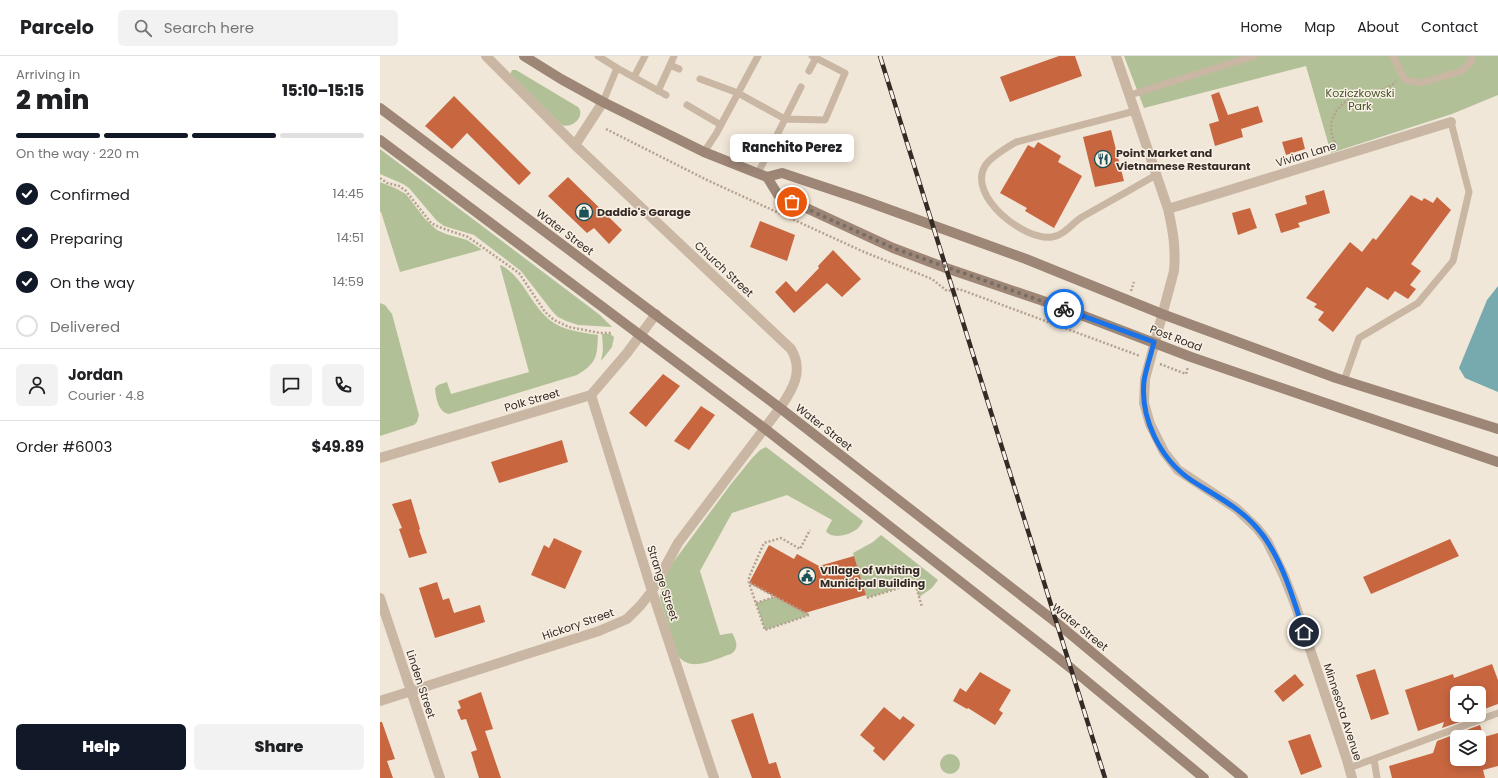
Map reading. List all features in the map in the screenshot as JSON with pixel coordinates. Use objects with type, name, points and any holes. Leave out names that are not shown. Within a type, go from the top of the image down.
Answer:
[{"type":"main road","points":[[524,56],[561,79],[603,102],[704,152],[763,175]]},
{"type":"main road","name":"Water Street","points":[[380,108],[780,408],[1057,623],[1243,778]]},
{"type":"main road","points":[[380,140],[764,428],[1072,669],[1204,778]]},
{"type":"main road","name":"Post Road","points":[[763,175],[782,173],[860,199],[1026,259],[1162,314],[1344,381],[1498,429]]},
{"type":"main road","name":"Post Road","points":[[763,175],[778,195],[893,248],[946,268],[992,282],[1191,357],[1498,462]]},
{"type":"street","name":"Church Street","points":[[486,56],[575,145],[791,349],[796,359],[796,377],[789,395],[764,428]]},
{"type":"street","name":"Minnesota Avenue","points":[[1116,56],[1168,209],[1174,235],[1174,271],[1144,379],[1144,403],[1150,424],[1164,452],[1178,470],[1237,509],[1258,528],[1268,541],[1295,604],[1351,773]]},
{"type":"street","points":[[575,145],[603,102]]},
{"type":"street","name":"Vivian Lane","points":[[1168,209],[1450,122]]},
{"type":"street","points":[[591,395],[656,314]]},
{"type":"street","name":"Polk Street","points":[[380,458],[591,395]]},
{"type":"street","name":"Strange Street","points":[[591,395],[652,591],[714,778]]},
{"type":"street","name":"Hickory Street","points":[[380,700],[599,631],[627,619],[652,591],[678,543],[764,428]]},
{"type":"street","name":"Linden Street","points":[[380,598],[440,778]]},
{"type":"lane","points":[[598,56],[666,95]]},
{"type":"lane","points":[[634,77],[645,56]]},
{"type":"lane","points":[[658,91],[674,56]]},
{"type":"lane","points":[[704,152],[721,125],[758,56]]},
{"type":"lane","points":[[1130,95],[1254,56]]},
{"type":"lane","points":[[1393,56],[1406,80],[1421,82],[1462,71],[1471,62],[1472,56]]},
{"type":"lane","points":[[700,79],[738,93],[785,118],[825,120],[845,73],[814,57],[809,71]]},
{"type":"lane","points":[[670,65],[679,69]]},
{"type":"lane","points":[[603,102],[617,68]]},
{"type":"lane","points":[[763,175],[785,118],[801,87]]},
{"type":"lane","points":[[687,106],[721,125]]},
{"type":"lane","points":[[1135,111],[1016,142],[1004,148],[986,165],[982,175],[982,187],[994,207],[1009,222],[1038,237],[1052,237],[1067,230],[1080,218],[1156,175]]},
{"type":"lane","points":[[1344,381],[1359,338],[1418,303],[1453,261],[1469,192],[1450,122]]},
{"type":"lane","points":[[1351,773],[1374,759],[1498,713]]},
{"type":"lane","points":[[1374,759],[1377,778]]},
{"type":"path","points":[[1338,156],[1331,129],[1332,120],[1337,110],[1343,103],[1356,96],[1379,90],[1394,84],[1402,75]]},
{"type":"path","points":[[606,129],[714,184],[864,252],[932,279],[947,291],[959,289],[1110,346],[1150,359],[1186,374],[1191,357]]},
{"type":"path","points":[[380,178],[387,183],[399,186],[406,191],[431,223],[468,237],[519,274],[545,312],[554,320],[570,327],[600,333],[612,333]]},
{"type":"path","points":[[1127,300],[1134,282]]},
{"type":"path","points":[[1110,346],[1117,328]]},
{"type":"path","points":[[749,583],[810,615],[765,630],[749,583],[749,577],[764,543],[781,538],[800,549],[810,530]]},
{"type":"path","points":[[867,598],[915,583],[922,607]]},
{"type":"path","points":[[756,603],[775,597]]},
{"type":"green space","name":"Koziczkowski Park","points":[[1124,56],[1498,56],[1498,95],[1452,114],[1331,153],[1306,66],[1144,108]]},
{"type":"green space","points":[[512,70],[516,70],[578,107],[580,114],[577,121],[570,125],[562,125],[510,75]]},
{"type":"green space","points":[[380,149],[600,315],[612,327],[578,325],[558,317],[521,271],[474,235],[444,226],[437,221],[409,188],[380,174]]},
{"type":"green space","points":[[380,182],[406,194],[425,219],[437,230],[467,240],[481,250],[400,272],[380,212]]},
{"type":"green space","points":[[501,265],[516,277],[549,319],[564,328],[573,331],[598,335],[595,359],[589,367],[577,375],[449,414],[445,413],[440,408],[437,400],[435,388],[438,385],[447,382],[451,394],[529,372],[500,266]]},
{"type":"green space","points":[[380,303],[385,305],[392,314],[419,415],[417,422],[414,425],[380,436]]},
{"type":"green space","points":[[602,334],[610,334],[614,337],[612,347],[601,361],[603,350]]},
{"type":"green space","points":[[766,447],[863,521],[858,528],[851,533],[839,536],[828,534],[826,531],[832,520],[787,495],[732,513],[700,571],[720,635],[732,633],[736,642],[736,647],[734,652],[731,654],[703,663],[690,664],[678,656],[660,597],[662,584],[669,568],[731,484],[753,457],[760,450]]},
{"type":"green space","points":[[881,535],[938,580],[932,588],[919,597],[915,583],[867,598],[853,553],[873,542]]},
{"type":"green space","points":[[775,597],[809,615],[765,630],[756,603]]},
{"type":"green space","points":[[950,754],[957,757],[960,764],[957,771],[950,774],[943,771],[940,764],[943,757]]},
{"type":"water","points":[[1498,286],[1498,392],[1465,378],[1459,368],[1487,300]]},
{"type":"building","points":[[1059,56],[1075,56],[1082,76],[1010,102],[1000,77]]},
{"type":"building","points":[[1219,92],[1228,115],[1258,106],[1263,122],[1241,129],[1243,137],[1215,146],[1209,124],[1219,121],[1211,95]]},
{"type":"building","points":[[454,96],[531,173],[519,185],[467,133],[452,149],[425,126]]},
{"type":"building","name":"Point Market and Vietnamese Restaurant","points":[[1111,130],[1124,181],[1095,187],[1083,137]]},
{"type":"building","points":[[1302,137],[1305,149],[1286,155],[1282,142]]},
{"type":"building","points":[[1038,142],[1061,156],[1058,162],[1082,176],[1054,228],[1025,211],[1027,208],[1000,193],[1028,145],[1034,148]]},
{"type":"building","name":"Daddio's Garage","points":[[568,177],[622,230],[609,244],[594,228],[587,233],[548,196]]},
{"type":"building","points":[[1324,190],[1330,213],[1298,223],[1300,227],[1281,233],[1275,214],[1307,204],[1305,196]]},
{"type":"building","points":[[1411,195],[1422,201],[1424,198],[1433,203],[1437,197],[1451,210],[1411,264],[1421,271],[1410,285],[1416,289],[1408,299],[1395,291],[1388,300],[1367,287],[1333,332],[1318,320],[1324,312],[1314,307],[1317,304],[1306,298],[1350,242],[1362,252],[1373,238],[1376,240]]},
{"type":"building","points":[[1250,208],[1257,228],[1238,235],[1232,213]]},
{"type":"building","points":[[760,221],[795,235],[787,261],[750,247]]},
{"type":"building","points":[[833,250],[861,279],[842,297],[827,283],[794,313],[775,292],[786,281],[796,292],[819,268],[818,266]]},
{"type":"building","points":[[663,374],[680,386],[646,427],[629,413]]},
{"type":"building","points":[[701,406],[715,415],[689,450],[674,441]]},
{"type":"building","points":[[562,440],[568,462],[499,483],[491,462]]},
{"type":"building","points":[[411,499],[427,553],[409,558],[399,529],[402,528],[392,504]]},
{"type":"building","points":[[554,538],[582,551],[565,589],[531,575],[544,545],[549,548]]},
{"type":"building","points":[[1450,539],[1459,556],[1371,594],[1363,577]]},
{"type":"building","name":"VIllage of Whiting Municipal Building","points":[[769,545],[794,559],[797,554],[819,566],[854,556],[866,595],[805,613],[749,583]]},
{"type":"building","points":[[437,582],[443,600],[449,598],[454,613],[480,605],[485,622],[435,638],[419,588]]},
{"type":"building","points":[[1492,664],[1498,680],[1498,704],[1486,708],[1486,686],[1450,686],[1450,722],[1460,722],[1442,728],[1444,722],[1418,731],[1405,690],[1453,674],[1454,678]]},
{"type":"building","points":[[1375,669],[1389,714],[1371,720],[1356,675]]},
{"type":"building","points":[[980,672],[1011,690],[999,710],[1003,713],[995,725],[968,708],[967,709],[953,701],[960,688],[966,692]]},
{"type":"building","points":[[1295,674],[1304,685],[1283,702],[1274,691]]},
{"type":"building","points":[[481,692],[493,729],[485,731],[501,778],[479,778],[471,752],[477,750],[466,719],[461,720],[457,710],[461,708],[458,701]]},
{"type":"building","points":[[884,707],[900,720],[903,716],[915,725],[884,761],[873,751],[875,748],[860,735]]},
{"type":"building","points":[[753,713],[769,764],[776,762],[781,778],[752,778],[731,720]]},
{"type":"building","points":[[380,722],[382,722],[395,759],[387,761],[393,778],[380,778]]},
{"type":"building","points":[[1480,725],[1482,730],[1467,730]]},
{"type":"building","points":[[1498,733],[1498,766],[1483,770],[1485,778],[1392,778],[1389,766],[1433,753],[1437,741],[1450,736],[1450,766],[1486,766],[1486,736]]},
{"type":"building","points":[[1310,734],[1322,767],[1301,775],[1288,741]]},
{"type":"railway","points":[[880,56],[1105,778]]},
{"type":"way so far","points":[[792,202],[893,248],[946,268],[992,282],[1064,309]]},
{"type":"place","name":"Point Market and Vietnamese Restaurant","points":[[1103,159]]},
{"type":"place","name":"Ranchito Perez","points":[[792,202]]},
{"type":"place","name":"Daddio's Garage","points":[[584,212]]},
{"type":"place","name":"VIllage of Whiting Municipal Building","points":[[807,576]]},
{"type":"route","points":[[1064,309],[1154,342],[1144,379],[1144,403],[1146,413],[1156,438],[1171,463],[1178,470],[1237,509],[1258,528],[1268,541],[1284,576],[1304,632]]}]
